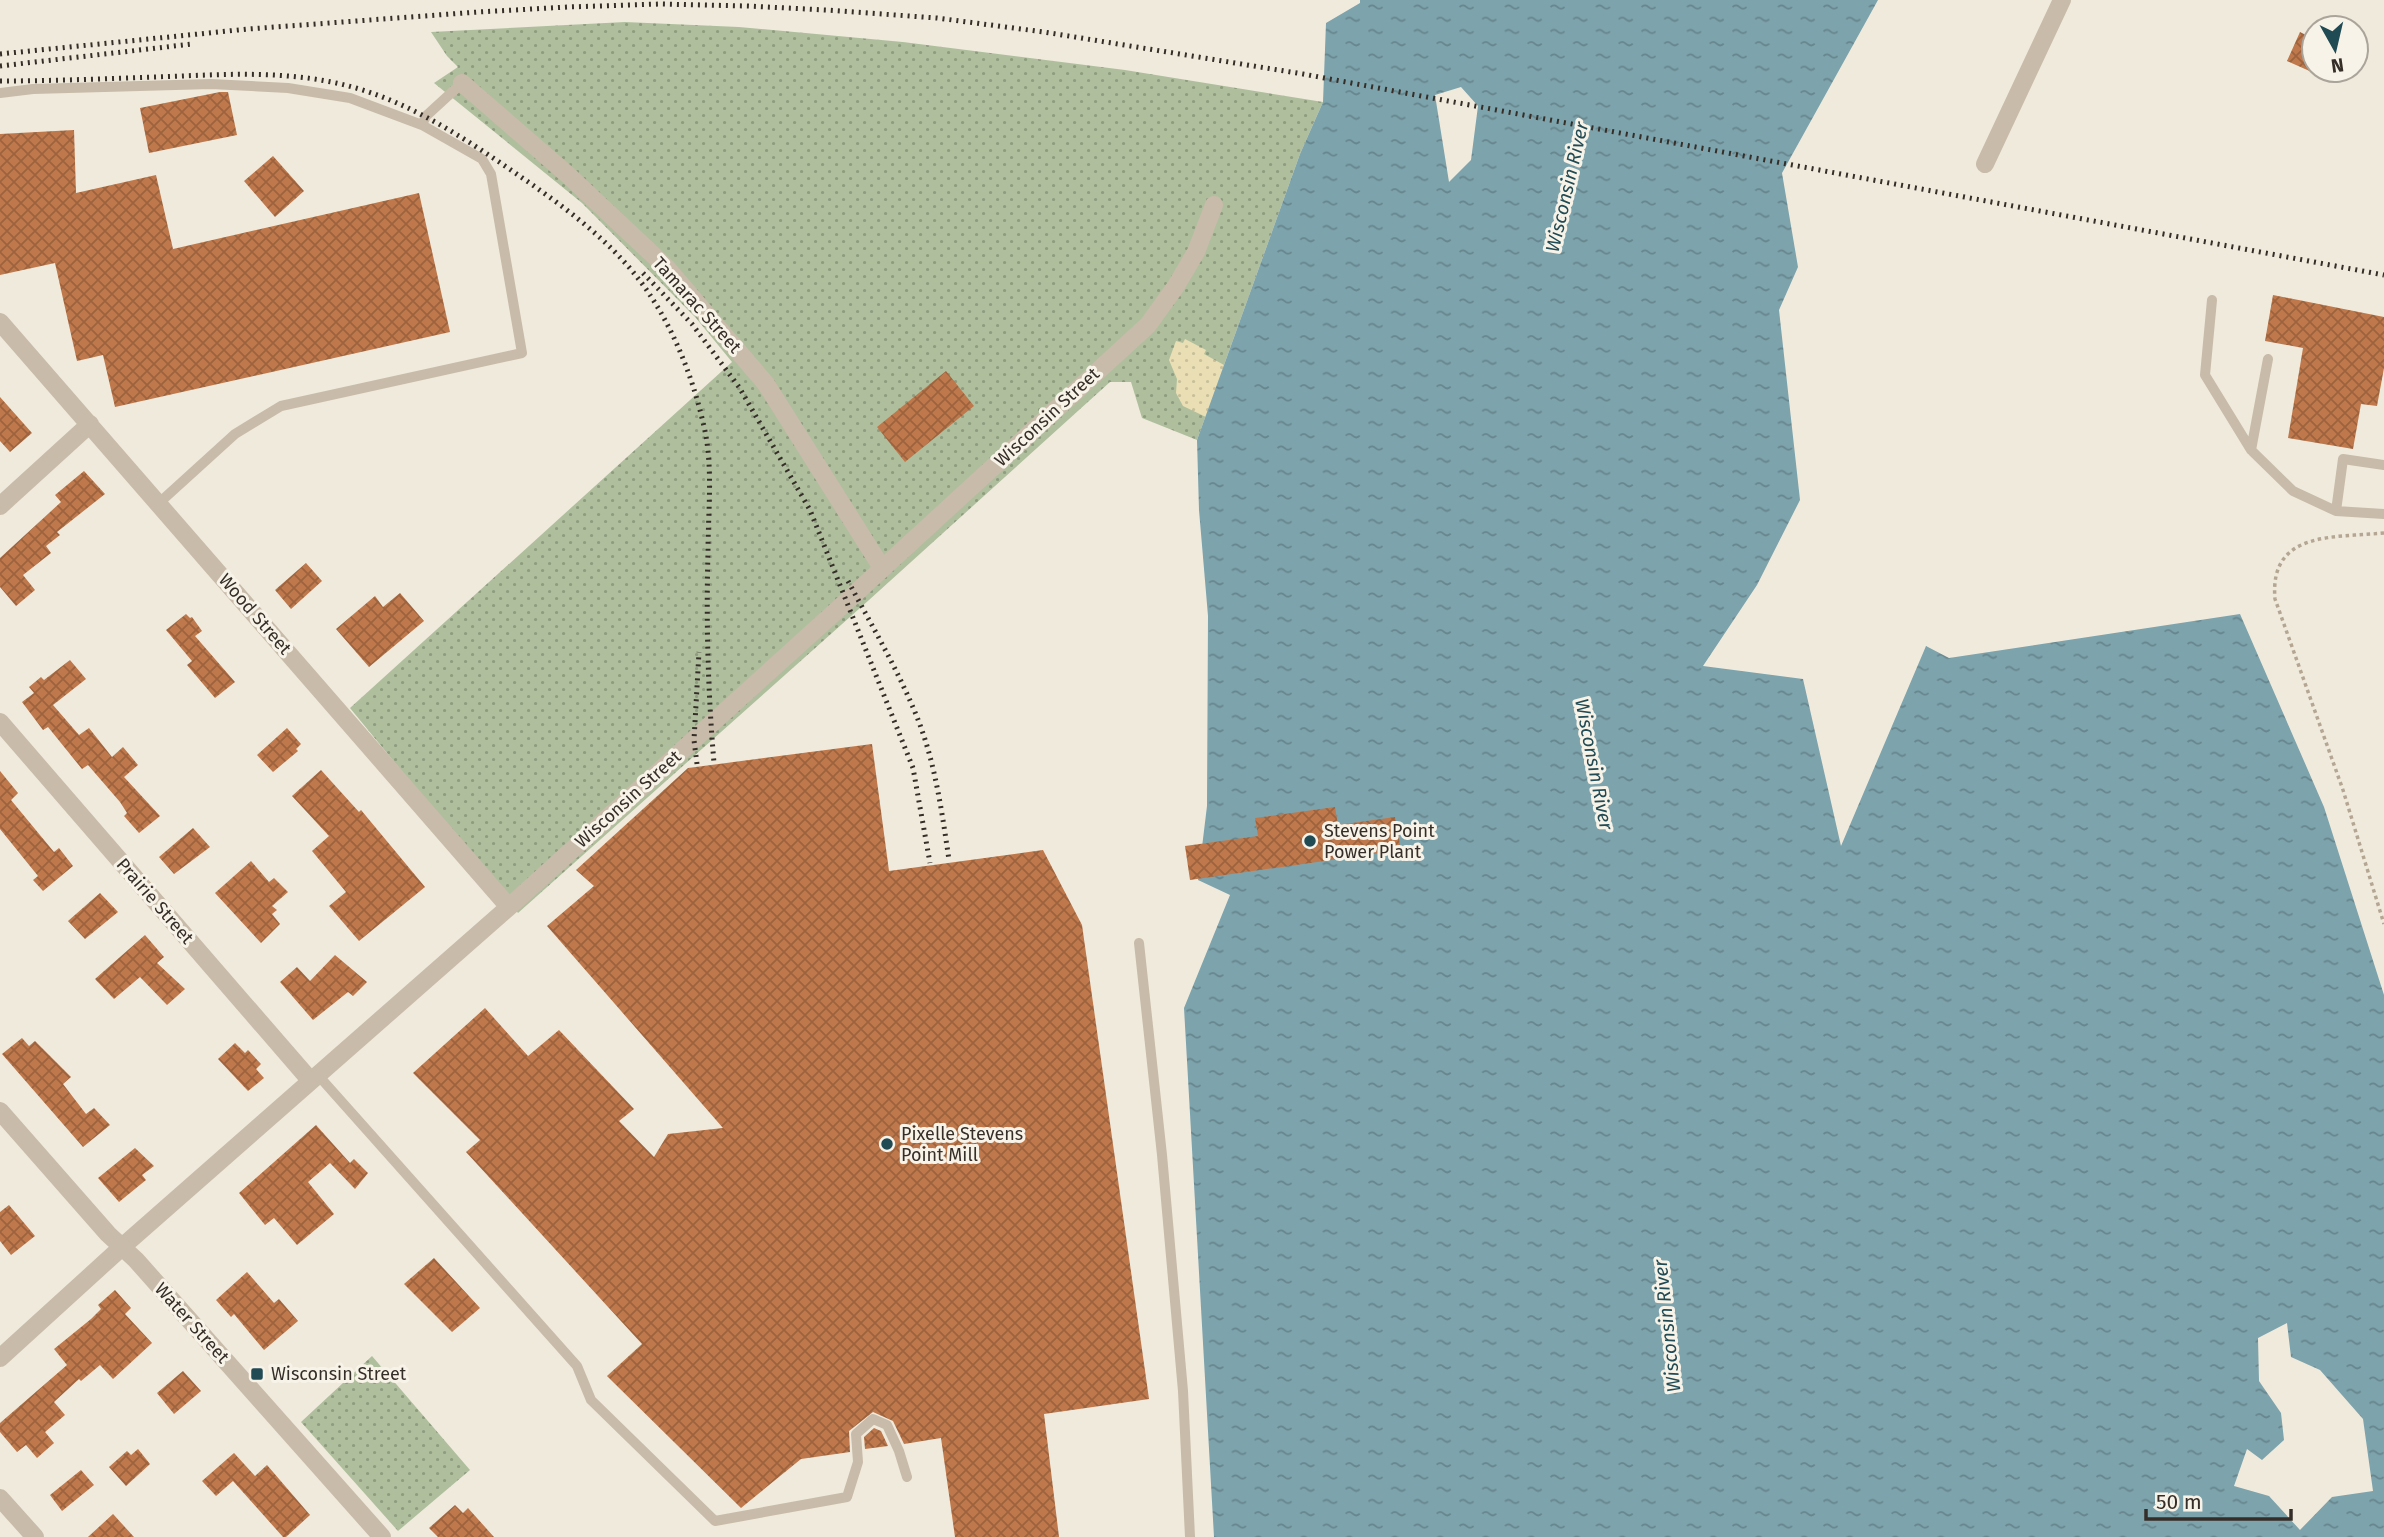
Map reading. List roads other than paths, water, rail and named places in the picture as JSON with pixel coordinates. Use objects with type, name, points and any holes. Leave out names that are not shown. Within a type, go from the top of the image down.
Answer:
[{"type":"street","points":[[1985,164],[2062,0]]},
{"type":"street","name":"Tamarac Street","points":[[462,83],[568,175],[676,279],[766,384],[882,568]]},
{"type":"street","name":"Wisconsin Street","points":[[0,1359],[122,1247],[509,907],[1147,325],[1176,286],[1196,252],[1214,205]]},
{"type":"street","name":"Wood Street","points":[[0,322],[509,907]]},
{"type":"street","points":[[0,506],[90,425]]},
{"type":"street","name":"Prairie Street","points":[[0,722],[314,1077]]},
{"type":"street","name":"Water Street","points":[[0,1111],[382,1537]]},
{"type":"street","points":[[0,1498],[35,1537]]},
{"type":"lane","points":[[422,125],[426,116],[462,83]]},
{"type":"lane","points":[[0,93],[33,89],[211,84],[288,88],[350,99],[422,125],[482,159],[491,174],[522,353],[281,406],[235,434],[159,503]]},
{"type":"lane","points":[[2212,300],[2205,375],[2251,450],[2293,491],[2336,512],[2384,514]]},
{"type":"lane","points":[[2251,450],[2268,359]]},
{"type":"lane","points":[[2336,512],[2343,459],[2384,466]]},
{"type":"lane","points":[[1139,943],[1162,1155],[1183,1391],[1190,1537]]},
{"type":"lane","points":[[314,1077],[577,1366],[591,1400],[715,1521],[847,1497],[858,1462],[856,1434],[873,1419],[887,1425],[900,1451],[907,1477]]},
{"type":"water","name":"Wisconsin River","points":[[1360,0],[1878,0],[1782,173],[1798,267],[1779,310],[1800,500],[1757,585],[1703,666],[1803,679],[1841,846],[1926,646],[1949,658],[2240,614],[2324,807],[2384,995],[2384,1537],[1214,1537],[1184,1008],[1230,895],[1198,880],[1207,806],[1208,616],[1199,510],[1197,440],[1300,154],[1323,102],[1326,23],[1360,3]],"holes":[[[1461,87],[1478,106],[1471,160],[1449,182],[1435,95]],[[2287,1323],[2291,1357],[2320,1370],[2363,1419],[2373,1491],[2332,1497],[2300,1530],[2269,1496],[2234,1486],[2247,1449],[2262,1460],[2284,1440],[2281,1413],[2259,1381],[2258,1338]]]},
{"type":"railway","points":[[0,54],[248,29],[568,7],[660,4],[747,6],[937,18],[1044,32],[1303,74],[2384,275]]},
{"type":"railway","points":[[0,66],[192,44]]},
{"type":"railway","points":[[0,81],[254,74],[308,78],[353,87],[405,107],[454,133],[541,191],[607,244],[636,275],[667,324],[690,377],[705,431],[709,476],[707,631],[714,763]]},
{"type":"railway","points":[[643,273],[692,324],[739,387],[810,510],[913,768],[930,863]]},
{"type":"railway","points":[[848,581],[902,682],[917,717],[937,787],[949,860]]},
{"type":"railway","points":[[697,764],[694,740],[699,652]]},
{"type":"place","name":"Stevens Point Power Plant","points":[[1310,841]]},
{"type":"place","name":"Pixelle Stevens Point Mill","points":[[887,1144]]},
{"type":"place","name":"Wisconsin Street","points":[[257,1374]]}]
